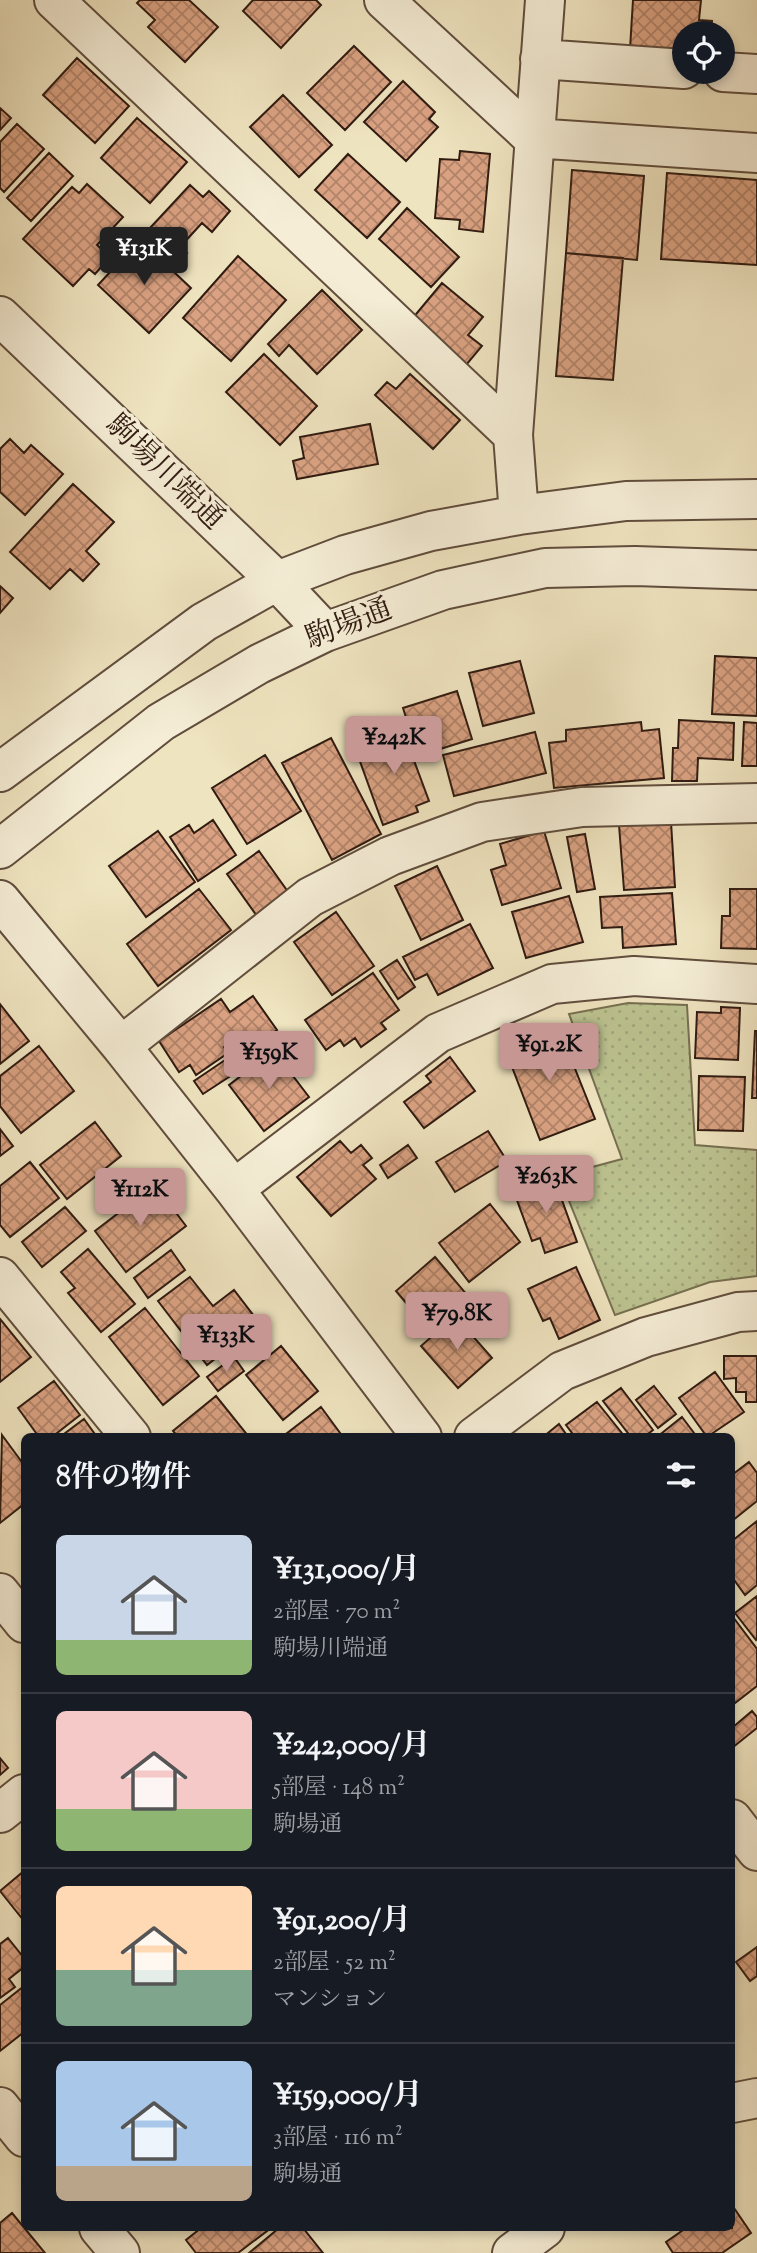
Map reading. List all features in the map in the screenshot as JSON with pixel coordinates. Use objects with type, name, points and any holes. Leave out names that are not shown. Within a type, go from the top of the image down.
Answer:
[{"type":"street","points":[[54,0],[513,435]]},
{"type":"street","points":[[384,0],[533,138],[757,153]]},
{"type":"street","points":[[519,515],[513,435],[545,0]]},
{"type":"street","points":[[540,59],[672,68]]},
{"type":"street","points":[[735,73],[757,74]]},
{"type":"street","name":"駒場川端通","points":[[0,316],[277,581],[325,632]]},
{"type":"street","points":[[6,757],[204,622],[277,581],[345,555],[431,531],[519,515],[626,501],[757,499]]},
{"type":"street","name":"駒場通","points":[[0,849],[162,722],[259,664],[325,632],[443,590],[545,568],[635,566],[757,570]]},
{"type":"street","points":[[121,1046],[310,897],[390,856],[482,822],[582,807],[757,803]]},
{"type":"street","points":[[0,900],[121,1046],[234,1189],[419,1433]]},
{"type":"street","points":[[234,1189],[438,1032],[552,984],[634,976],[757,984]]},
{"type":"street","points":[[0,1277],[128,1433]]},
{"type":"street","points":[[479,1433],[562,1371],[646,1337],[738,1312],[757,1311]]},
{"type":"street","points":[[0,1593],[21,1619]]},
{"type":"street","points":[[0,1813],[21,1796]]},
{"type":"street","points":[[735,1823],[757,1851]]},
{"type":"street","points":[[735,2102],[757,2098]]},
{"type":"street","points":[[102,2231],[120,2253]]},
{"type":"green space","points":[[628,1003],[687,1005],[695,1145],[757,1150],[757,1276],[710,1282],[615,1315],[559,1176],[622,1159],[569,1014]]},
{"type":"building","points":[[140,0],[189,0],[218,27],[185,62],[148,27],[155,20],[137,3]]},
{"type":"building","points":[[253,0],[316,0],[321,5],[281,48],[243,11]]},
{"type":"building","points":[[633,0],[701,0],[699,20],[712,21],[672,21],[672,53],[630,49]]},
{"type":"building","points":[[354,46],[391,82],[345,130],[307,93]]},
{"type":"building","points":[[77,58],[129,106],[95,143],[43,95]]},
{"type":"building","points":[[403,81],[435,112],[429,119],[438,127],[406,161],[364,122]]},
{"type":"building","points":[[283,95],[332,145],[299,177],[250,127]]},
{"type":"building","points":[[0,108],[11,118],[0,130]]},
{"type":"building","points":[[137,118],[187,162],[150,203],[101,158]]},
{"type":"building","points":[[17,124],[44,149],[4,192],[0,188],[0,142]]},
{"type":"building","points":[[460,151],[490,154],[483,232],[459,229],[460,220],[435,218],[440,159],[459,160]]},
{"type":"building","points":[[49,153],[73,176],[31,221],[7,198]]},
{"type":"building","points":[[348,154],[400,202],[367,238],[315,190]]},
{"type":"building","points":[[572,170],[644,176],[637,260],[566,253]]},
{"type":"building","points":[[667,173],[757,180],[757,265],[661,259]]},
{"type":"building","points":[[87,184],[123,217],[97,245],[110,257],[95,274],[89,269],[73,286],[23,239],[72,187],[79,193]]},
{"type":"building","points":[[190,185],[203,197],[209,191],[230,211],[212,232],[202,223],[180,247],[187,253],[175,265],[155,246],[162,238],[150,228]]},
{"type":"building","points":[[407,208],[459,257],[431,287],[379,239]]},
{"type":"building","points":[[140,240],[191,288],[149,333],[98,285]]},
{"type":"building","points":[[566,253],[623,258],[613,380],[556,376]]},
{"type":"building","points":[[238,256],[286,300],[231,361],[183,318]]},
{"type":"building","points":[[442,283],[483,317],[468,335],[482,346],[466,365],[412,319]]},
{"type":"building","points":[[322,290],[362,330],[317,374],[289,345],[279,356],[268,344]]},
{"type":"building","points":[[264,354],[317,406],[280,445],[226,392]]},
{"type":"building","points":[[410,374],[460,420],[433,449],[375,395],[387,382],[396,389]]},
{"type":"building","points":[[370,424],[378,464],[297,479],[293,461],[304,458],[300,437]]},
{"type":"building","points":[[10,439],[24,453],[31,445],[63,474],[25,515],[0,492],[0,449]]},
{"type":"building","points":[[73,484],[114,522],[86,551],[99,564],[83,581],[70,569],[50,589],[10,552]]},
{"type":"building","points":[[0,586],[13,598],[0,613]]},
{"type":"building","points":[[715,656],[757,658],[757,716],[712,714]]},
{"type":"building","points":[[520,661],[534,713],[483,726],[469,673]]},
{"type":"building","points":[[457,691],[472,739],[418,756],[403,708]]},
{"type":"building","points":[[399,720],[429,801],[416,806],[418,812],[383,825],[358,756],[384,746],[378,728]]},
{"type":"building","points":[[679,720],[734,723],[733,760],[698,758],[697,781],[672,781],[673,748],[678,748]]},
{"type":"building","points":[[641,722],[642,731],[659,729],[664,778],[554,788],[549,743],[566,741],[566,730]]},
{"type":"building","points":[[744,722],[757,723],[757,766],[742,766]]},
{"type":"building","points":[[535,732],[546,773],[454,796],[443,755]]},
{"type":"building","points":[[331,738],[381,834],[332,860],[282,763]]},
{"type":"building","points":[[265,755],[301,811],[247,844],[212,788]]},
{"type":"building","points":[[213,820],[236,855],[198,881],[170,837],[189,825],[194,833]]},
{"type":"building","points":[[671,822],[675,887],[624,890],[619,825]]},
{"type":"building","points":[[158,831],[195,882],[146,917],[109,866]]},
{"type":"building","points":[[544,831],[561,888],[502,905],[491,870],[506,865],[500,844]]},
{"type":"building","points":[[585,834],[595,889],[577,892],[567,837]]},
{"type":"building","points":[[259,851],[291,896],[259,919],[227,874]]},
{"type":"building","points":[[437,866],[463,920],[421,940],[395,886]]},
{"type":"building","points":[[199,889],[231,930],[158,986],[127,944]]},
{"type":"building","points":[[730,889],[757,889],[757,949],[721,948],[722,916],[730,916]]},
{"type":"building","points":[[672,893],[676,944],[623,948],[622,927],[602,928],[600,897]]},
{"type":"building","points":[[569,896],[583,942],[526,958],[512,912]]},
{"type":"building","points":[[336,912],[374,966],[332,995],[294,942]]},
{"type":"building","points":[[470,924],[493,968],[438,995],[427,974],[415,980],[403,957]]},
{"type":"building","points":[[397,960],[415,987],[398,999],[380,971]]},
{"type":"building","points":[[373,973],[399,1010],[381,1023],[386,1029],[361,1047],[355,1038],[344,1046],[340,1040],[326,1050],[305,1020]]},
{"type":"building","points":[[253,996],[277,1030],[250,1049],[241,1036],[224,1047],[228,1053],[196,1075],[190,1065],[179,1072],[159,1041],[221,999],[230,1012]]},
{"type":"building","points":[[0,1004],[29,1041],[0,1064]]},
{"type":"building","points":[[721,1007],[740,1008],[738,1060],[695,1058],[697,1012],[721,1013]]},
{"type":"building","points":[[558,1026],[595,1119],[540,1140],[504,1046]]},
{"type":"building","points":[[755,1031],[757,1098],[752,1098]]},
{"type":"building","points":[[39,1046],[74,1091],[21,1133],[0,1106],[0,1076]]},
{"type":"building","points":[[274,1051],[309,1097],[264,1131],[229,1085]]},
{"type":"building","points":[[450,1057],[475,1091],[424,1128],[404,1102],[431,1082],[426,1076]]},
{"type":"building","points":[[225,1060],[235,1073],[203,1094],[194,1081]]},
{"type":"building","points":[[699,1076],[745,1077],[743,1131],[698,1130]]},
{"type":"building","points":[[95,1122],[121,1156],[67,1199],[40,1165]]},
{"type":"building","points":[[0,1129],[13,1146],[0,1156]]},
{"type":"building","points":[[488,1131],[507,1161],[455,1192],[436,1162]]},
{"type":"building","points":[[340,1141],[351,1153],[361,1145],[372,1158],[363,1165],[376,1179],[331,1216],[297,1177]]},
{"type":"building","points":[[408,1145],[417,1158],[388,1178],[380,1165]]},
{"type":"building","points":[[30,1162],[59,1198],[10,1237],[0,1225],[0,1186]]},
{"type":"building","points":[[554,1178],[577,1242],[545,1253],[540,1238],[532,1241],[514,1192]]},
{"type":"building","points":[[155,1185],[186,1226],[126,1272],[95,1231]]},
{"type":"building","points":[[490,1204],[520,1242],[469,1282],[439,1243]]},
{"type":"building","points":[[65,1207],[86,1231],[42,1267],[22,1242]]},
{"type":"building","points":[[88,1249],[135,1304],[101,1332],[68,1293],[75,1288],[61,1272]]},
{"type":"building","points":[[171,1250],[185,1270],[148,1298],[134,1278]]},
{"type":"building","points":[[435,1257],[468,1296],[428,1329],[396,1291]]},
{"type":"building","points":[[576,1267],[600,1320],[559,1339],[550,1318],[543,1321],[528,1289]]},
{"type":"building","points":[[190,1277],[213,1306],[234,1290],[260,1324],[207,1365],[158,1301]]},
{"type":"building","points":[[145,1308],[199,1376],[163,1405],[109,1337]]},
{"type":"building","points":[[455,1316],[492,1358],[458,1388],[421,1346]]},
{"type":"building","points":[[0,1319],[31,1357],[0,1382]]},
{"type":"building","points":[[281,1346],[318,1391],[283,1420],[246,1375]]},
{"type":"building","points":[[724,1356],[757,1356],[757,1402],[746,1402],[746,1392],[736,1392],[736,1378],[724,1379]]},
{"type":"building","points":[[234,1357],[244,1371],[218,1391],[207,1377]]},
{"type":"building","points":[[715,1372],[744,1412],[713,1433],[704,1433],[679,1398]]},
{"type":"building","points":[[54,1381],[80,1415],[57,1433],[36,1433],[18,1408]]},
{"type":"building","points":[[654,1386],[676,1414],[658,1428],[636,1400]]},
{"type":"building","points":[[621,1388],[653,1430],[649,1433],[628,1433],[603,1401]]},
{"type":"building","points":[[216,1396],[246,1433],[175,1433],[173,1431]]},
{"type":"building","points":[[597,1402],[622,1433],[572,1433],[566,1425]]},
{"type":"building","points":[[321,1407],[340,1433],[287,1433]]},
{"type":"building","points":[[682,1417],[694,1433],[662,1433]]},
{"type":"building","points":[[84,1419],[94,1433],[65,1433]]},
{"type":"building","points":[[559,1424],[565,1433],[548,1433]]},
{"type":"building","points":[[2,1435],[21,1461],[21,1506],[0,1523]]},
{"type":"building","points":[[749,1462],[757,1473],[757,1501],[735,1519],[735,1473]]},
{"type":"building","points":[[757,1521],[757,1585],[745,1595],[735,1581],[735,1539]]},
{"type":"building","points":[[757,1596],[757,1639],[756,1640],[735,1613]]},
{"type":"building","points":[[735,1620],[757,1649],[757,1686],[735,1703]]},
{"type":"building","points":[[752,1711],[757,1717],[757,1728],[735,1746],[735,1725]]},
{"type":"building","points":[[0,1758],[8,1768],[0,1775]]},
{"type":"building","points":[[21,1874],[21,1917],[0,1891]]},
{"type":"building","points":[[8,1938],[21,1954],[21,1969],[9,1979],[15,1987],[0,1998],[0,1944]]},
{"type":"building","points":[[757,1947],[757,1976],[750,1981],[736,1962]]},
{"type":"building","points":[[21,1988],[21,2034],[0,2051],[0,2005]]},
{"type":"building","points":[[735,2209],[751,2233],[722,2253],[673,2253],[666,2242],[682,2231],[735,2231]]},
{"type":"building","points":[[12,2213],[21,2224],[21,2231],[27,2231],[45,2253],[0,2253],[0,2223]]},
{"type":"building","points":[[197,2231],[267,2231],[238,2253],[196,2253],[186,2240]]},
{"type":"building","points":[[275,2231],[305,2231],[323,2253],[249,2253]]}]
